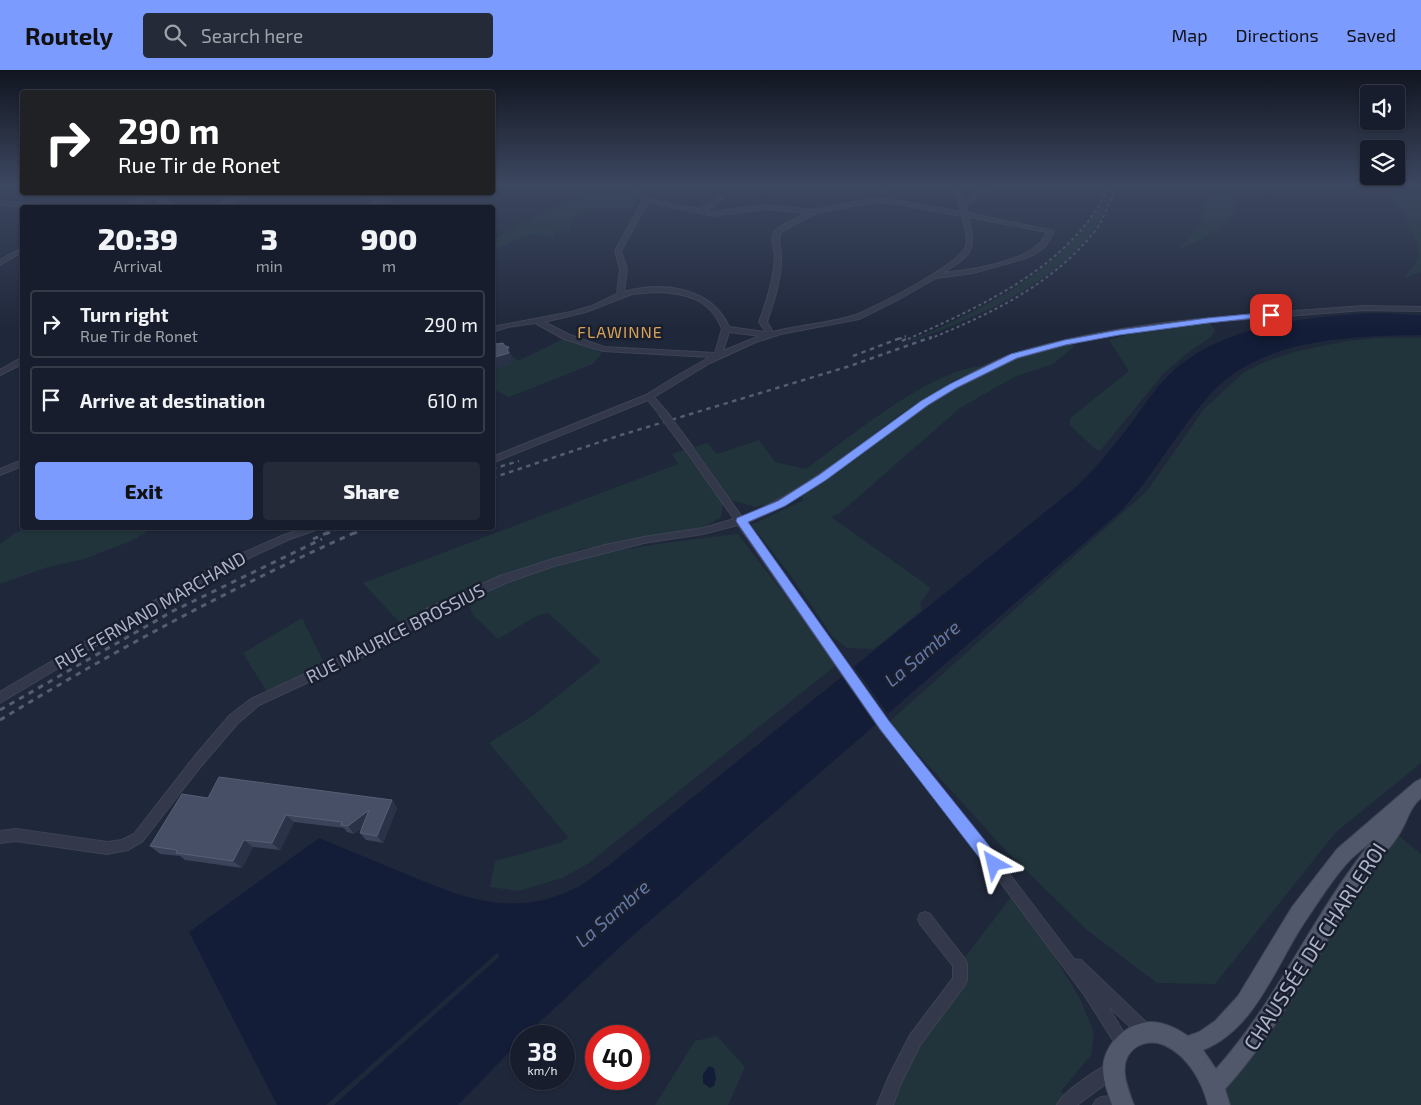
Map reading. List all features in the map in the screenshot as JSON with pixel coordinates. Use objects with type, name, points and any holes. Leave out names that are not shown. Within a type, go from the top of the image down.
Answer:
[{"type":"main road","name":"CHAUSSÉE DE CHARLEROI","points":[[1186,1047],[1206,1039],[1222,1028],[1245,1003],[1299,914],[1343,854],[1414,794]]},
{"type":"main road","name":"CHAUSSÉE DE CHARLEROI","points":[[1216,1095],[1278,1003],[1356,875],[1392,830],[1414,794]]},
{"type":"main road","points":[[1115,1104],[1114,1059],[1123,1043],[1146,1032],[1172,1038],[1186,1047],[1202,1065],[1216,1095]]},
{"type":"street","points":[[620,295],[624,273],[623,264],[618,258],[618,251],[627,234]]},
{"type":"street","points":[[771,335],[764,322],[772,298],[775,278],[778,256],[775,237],[776,234]]},
{"type":"street","points":[[495,459],[649,397],[668,383],[718,355],[771,335],[836,322],[872,311],[964,256],[969,249],[971,239],[969,234]]},
{"type":"street","points":[[933,276],[949,276],[982,269],[1025,256],[1040,248],[1050,234]]},
{"type":"street","points":[[0,262],[20,251]]},
{"type":"street","points":[[495,328],[538,322],[590,308],[620,295],[640,290],[660,290],[700,298],[712,306],[721,316],[726,330],[718,355]]},
{"type":"street","name":"RUE MAURICE BROSSIUS","points":[[0,837],[16,835],[107,848],[123,846],[138,838],[234,719],[255,702],[382,643],[430,612],[504,580],[553,563],[605,549],[644,540],[704,531],[741,521],[781,503],[806,488],[924,403],[991,366],[1033,350],[1119,332],[1208,320],[1364,308],[1421,309]]},
{"type":"street","points":[[538,322],[567,337],[603,349],[718,355]]},
{"type":"street","points":[[726,330],[771,335]]},
{"type":"street","points":[[0,373],[20,362]]},
{"type":"street","points":[[649,397],[690,450],[895,737],[1090,991],[1123,1043]]},
{"type":"street","points":[[0,472],[20,464]]},
{"type":"street","name":"RUE FERNAND MARCHAND","points":[[0,698],[202,576],[245,555],[305,530]]},
{"type":"street","points":[[885,1105],[894,1081],[915,1040],[960,980],[960,964],[925,919]]},
{"type":"street","points":[[1051,940],[1146,1032]]},
{"type":"street","points":[[1065,1105],[1113,1070]]},
{"type":"shaded area","points":[[502,234],[530,234],[495,249],[495,238]]},
{"type":"shaded area","points":[[533,234],[554,234],[555,238]]},
{"type":"shaded area","points":[[1079,234],[1089,234],[1080,246],[1053,271],[1021,292],[953,326],[889,349],[954,321],[985,305],[1016,287],[1044,267]]},
{"type":"shaded area","points":[[1193,234],[1210,234],[1172,253],[1181,246]]},
{"type":"shaded area","points":[[1413,234],[1421,234],[1421,272],[1404,278],[1418,257]]},
{"type":"shaded area","points":[[1209,320],[1215,331],[1211,337],[1186,354],[1163,374],[1100,451],[1094,448],[1070,425],[1070,418],[1129,371],[1109,340],[1156,327]]},
{"type":"shaded area","points":[[567,337],[602,353],[593,364],[509,397],[495,390],[495,351],[508,352],[518,361]]},
{"type":"shaded area","points":[[1378,338],[1421,338],[1421,763],[1336,832],[1215,984],[1157,983],[1087,930],[1007,852],[889,722],[1147,491],[1204,409],[1243,373],[1262,363],[1297,351],[1347,341]]},
{"type":"shaded area","points":[[1065,343],[1075,346],[1053,364],[1014,377],[960,408],[840,513],[831,517],[931,588],[920,603],[922,610],[874,649],[847,648],[833,637],[786,569],[751,525],[804,500],[798,493],[925,403],[991,366]]},
{"type":"shaded area","points":[[984,366],[950,383],[902,413],[847,455],[777,502],[755,507],[731,500],[694,447],[707,443],[717,454],[759,440],[775,462],[806,469],[868,423],[916,391],[963,370]]},
{"type":"shaded area","points":[[685,450],[723,503],[721,517],[704,527],[582,549],[468,588],[400,623],[363,583],[678,464],[672,454]]},
{"type":"shaded area","points":[[22,530],[150,530],[131,541],[84,559],[48,567],[0,584],[0,544]]},
{"type":"shaded area","points":[[738,534],[787,598],[835,666],[589,863],[562,878],[519,891],[490,887],[495,861],[560,843],[568,837],[489,743],[534,715],[601,661],[548,613],[538,615],[498,639],[473,615],[467,600],[531,574],[581,559],[633,548]]},
{"type":"shaded area","points":[[302,618],[325,665],[267,692],[243,653]]},
{"type":"shaded area","points":[[1392,830],[1421,854],[1421,1105],[1219,1105],[1214,1086]]},
{"type":"shaded area","points":[[1011,897],[1052,944],[1055,957],[1080,999],[1094,1032],[1091,1055],[1061,1091],[1069,1101],[1065,1105],[885,1105],[894,1081],[948,997],[960,964]]},
{"type":"shaded area","points":[[717,1036],[745,1067],[728,1105],[655,1105],[695,1041]]},
{"type":"water","name":"La Sambre","points":[[1350,314],[1421,315],[1421,335],[1364,337],[1305,344],[1277,352],[1251,363],[1227,379],[1206,399],[1133,498],[1121,511],[622,945],[537,1025],[510,1025],[510,1051],[458,1105],[334,1105],[500,956],[497,953],[326,1105],[277,1105],[189,932],[319,838],[433,885],[474,899],[515,903],[536,901],[557,896],[580,886],[608,866],[1076,487],[1123,434],[1161,383],[1186,361],[1210,346],[1236,335],[1293,321]]},
{"type":"water","points":[[709,1066],[714,1068],[716,1079],[714,1086],[710,1088],[703,1083],[703,1074]]},
{"type":"pier","points":[[852,664],[890,717],[880,726],[842,673]]},
{"type":"building","points":[[495,343],[503,343],[509,347],[507,350],[509,353],[495,357]]},
{"type":"building","points":[[219,777],[392,800],[377,836],[360,833],[369,810],[348,826],[341,825],[342,822],[286,815],[272,843],[244,840],[233,861],[176,853],[177,850],[150,846],[182,794],[208,798]]},
{"type":"railway","points":[[908,339],[959,316],[1010,288],[1057,254],[1078,234]]},
{"type":"railway","points":[[929,339],[998,308],[1040,282],[1060,267],[1092,234]]},
{"type":"railway","points":[[899,339],[906,336]]},
{"type":"railway","points":[[853,356],[903,337]]},
{"type":"railway","points":[[902,341],[910,337]]},
{"type":"railway","points":[[495,477],[621,435],[850,366],[932,337]]},
{"type":"railway","points":[[495,468],[519,461]]},
{"type":"railway","points":[[326,534],[335,530]]},
{"type":"railway","points":[[353,534],[362,530]]},
{"type":"railway","points":[[313,539],[329,532]]},
{"type":"railway","points":[[0,720],[175,620],[356,532]]},
{"type":"railway","points":[[0,710],[173,611],[322,539]]},
{"type":"district","name":"FLAWINNE","points":[[620,331]]},
{"type":"route","points":[[994,864],[884,725],[741,521],[781,503],[823,477],[924,403],[991,366],[1014,356],[1033,350],[1119,332],[1208,320],[1271,315]]}]
